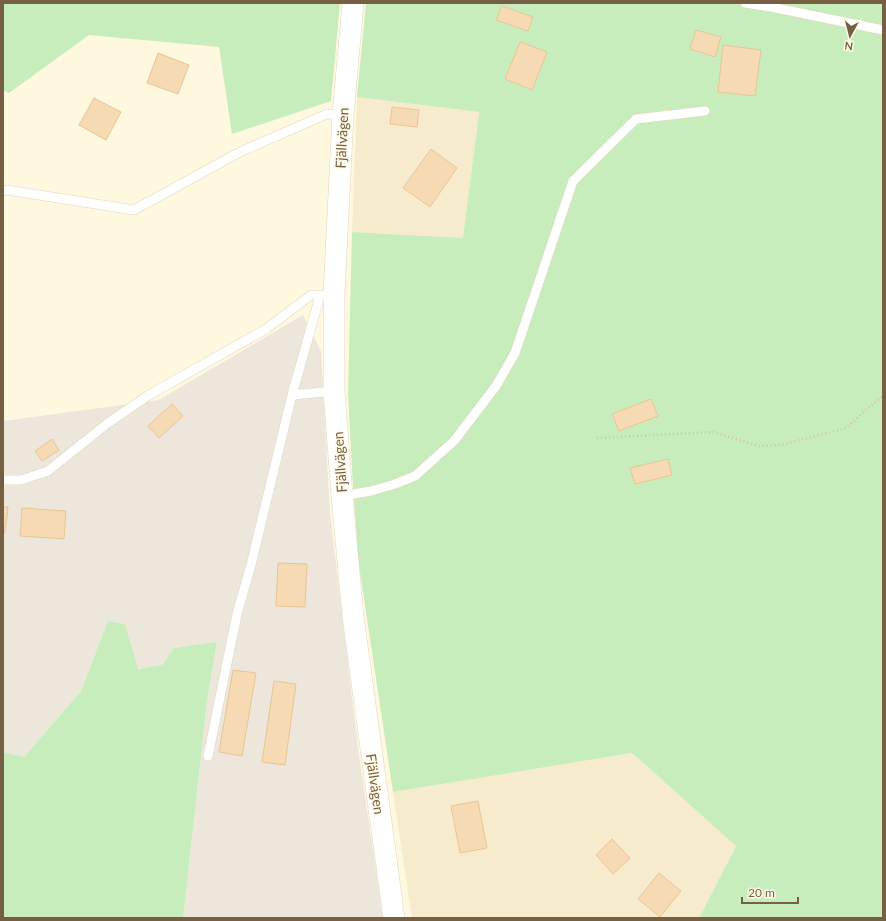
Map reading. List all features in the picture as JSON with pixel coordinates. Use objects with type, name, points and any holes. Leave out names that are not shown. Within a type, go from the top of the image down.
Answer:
[{"type":"street","name":"Fjällvägen","points":[[353,3],[326,295],[353,616],[394,918]]},
{"type":"lane","points":[[745,3],[883,30]]},
{"type":"lane","points":[[342,496],[371,491],[415,476],[454,441],[496,386],[515,353],[573,181],[636,119],[705,111]]},
{"type":"lane","points":[[3,191],[7,190],[134,210],[240,152],[327,114],[343,115]]},
{"type":"lane","points":[[3,480],[20,480],[48,471],[108,423],[149,395],[266,329],[311,295],[326,295]]},
{"type":"lane","points":[[208,756],[237,614],[251,565],[292,395],[318,303],[326,295]]},
{"type":"lane","points":[[292,395],[334,392]]},
{"type":"path","points":[[597,438],[713,432],[759,446],[781,445],[846,428],[883,396]]},
{"type":"shaded area","points":[[357,97],[479,112],[463,238],[352,232]]},
{"type":"shaded area","points":[[303,315],[321,351],[330,514],[359,756],[383,918],[183,918],[207,702],[217,643],[174,648],[162,665],[137,669],[125,624],[108,621],[81,691],[24,757],[3,752],[3,421],[159,400]]},
{"type":"shaded area","points":[[632,753],[736,846],[699,918],[412,918],[393,792]]},
{"type":"green space","points":[[3,3],[340,3],[331,101],[232,134],[219,47],[89,35],[9,93],[3,90]]},
{"type":"green space","points":[[366,3],[883,3],[883,918],[699,918],[736,846],[632,753],[393,792],[359,565],[353,486],[348,394],[352,232],[463,238],[479,112],[357,97]]},
{"type":"green space","points":[[108,621],[125,624],[138,669],[162,665],[174,648],[217,642],[207,702],[183,918],[3,918],[3,752],[24,757],[81,691]]},
{"type":"building","points":[[502,6],[533,17],[528,31],[496,20]]},
{"type":"building","points":[[696,30],[721,37],[715,57],[690,49]]},
{"type":"building","points":[[520,42],[547,52],[532,90],[505,79]]},
{"type":"building","points":[[723,45],[761,50],[755,96],[718,92]]},
{"type":"building","points":[[158,53],[189,65],[178,94],[147,83]]},
{"type":"building","points":[[94,98],[121,112],[106,140],[79,125]]},
{"type":"building","points":[[392,107],[419,110],[417,127],[390,124]]},
{"type":"building","points":[[431,149],[457,168],[430,207],[403,188]]},
{"type":"building","points":[[651,399],[658,416],[619,431],[612,414]]},
{"type":"building","points":[[172,404],[183,416],[159,438],[148,426]]},
{"type":"building","points":[[52,439],[59,450],[42,461],[35,451]]},
{"type":"building","points":[[668,459],[672,475],[635,484],[630,468]]},
{"type":"building","points":[[3,507],[8,507],[5,533],[3,533]]},
{"type":"building","points":[[22,508],[66,511],[64,539],[20,536]]},
{"type":"building","points":[[278,563],[307,564],[305,607],[276,606]]},
{"type":"building","points":[[233,670],[256,673],[242,756],[219,752]]},
{"type":"building","points":[[274,681],[296,684],[285,765],[262,762]]},
{"type":"building","points":[[478,801],[487,848],[460,853],[451,806]]},
{"type":"building","points":[[612,839],[630,858],[613,874],[596,855]]},
{"type":"building","points":[[659,873],[681,891],[660,917],[638,899]]}]
